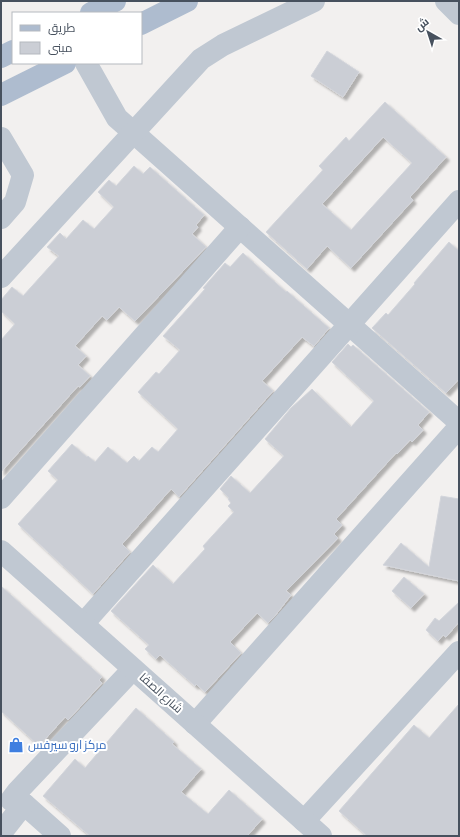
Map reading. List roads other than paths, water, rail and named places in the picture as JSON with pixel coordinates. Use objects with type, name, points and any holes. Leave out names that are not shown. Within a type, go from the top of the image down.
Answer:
[{"type":"main road","points":[[93,12],[115,1]]},
{"type":"main road","points":[[142,24],[187,1]]},
{"type":"main road","points":[[1,57],[12,52]]},
{"type":"main road","points":[[1,96],[63,64]]},
{"type":"street","points":[[1,278],[201,59],[223,45],[314,1]]},
{"type":"street","points":[[446,1],[459,14]]},
{"type":"street","points":[[87,64],[117,118],[459,422]]},
{"type":"street","points":[[1,138],[23,174],[15,202],[1,218]]},
{"type":"street","points":[[83,624],[459,202]]},
{"type":"street","points":[[1,498],[240,227]]},
{"type":"street","points":[[195,724],[459,427]]},
{"type":"street","name":"شارع الصفا","points":[[1,551],[321,836]]},
{"type":"street","points":[[304,821],[459,652]]},
{"type":"street","points":[[60,836],[24,804],[11,800],[37,769],[133,669]]},
{"type":"street","points":[[1,833],[24,804]]},
{"type":"place","name":"مركز ارو سيرفس","points":[[16,745]]}]
